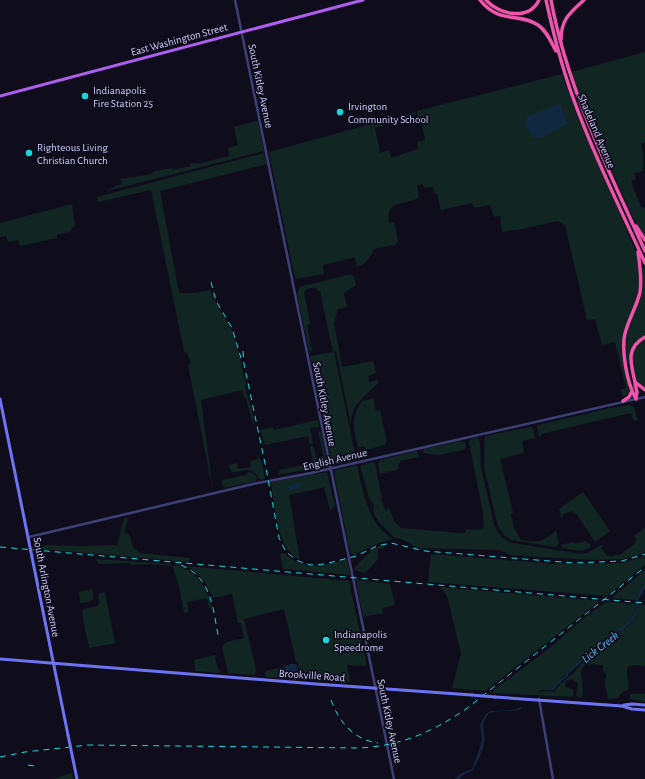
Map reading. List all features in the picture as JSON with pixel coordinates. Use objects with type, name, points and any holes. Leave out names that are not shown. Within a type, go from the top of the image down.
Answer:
[{"type":"highway","points":[[480,0],[497,14],[508,18],[529,21],[538,25],[546,33],[559,56]]},
{"type":"highway","points":[[486,0],[499,10],[516,14],[532,10],[539,0]]},
{"type":"highway","name":"Shadeland Avenue","points":[[546,0],[559,56],[582,120],[645,263]]},
{"type":"highway","name":"Shadeland Avenue","points":[[551,0],[572,81],[586,118],[645,251]]},
{"type":"highway","points":[[562,47],[561,34],[565,20],[572,10],[584,0]]},
{"type":"highway","points":[[628,214],[645,240]]},
{"type":"highway","points":[[636,399],[632,390],[623,345],[641,285],[638,247]]},
{"type":"highway","points":[[636,399],[637,392],[630,362],[631,353],[637,343],[645,337]]},
{"type":"highway","points":[[635,382],[645,390]]},
{"type":"highway","points":[[623,402],[629,397],[632,390]]},
{"type":"main road","name":"East Washington Street","points":[[0,96],[363,0]]},
{"type":"main road","name":"South Arlington Avenue","points":[[0,399],[77,779]]},
{"type":"main road","name":"Brookville Road","points":[[0,659],[538,699],[622,706],[645,710]]},
{"type":"main road","name":"Brookville Road","points":[[622,706],[632,704],[645,705]]},
{"type":"street","name":"South Kitley Avenue","points":[[235,0],[394,779]]},
{"type":"street","name":"English Avenue","points":[[29,537],[258,483],[645,397]]},
{"type":"street","points":[[538,699],[553,779]]},
{"type":"green space","points":[[645,52],[645,142],[641,144],[643,153],[643,171],[634,173],[636,179],[631,181],[640,205],[642,208],[644,207],[645,210],[645,238],[637,226],[594,131],[571,72]]},
{"type":"green space","points":[[562,74],[578,118],[637,254],[639,275],[637,294],[622,338],[623,358],[630,390],[626,396],[622,396],[620,390],[626,388],[615,342],[602,345],[595,319],[587,320],[565,225],[558,221],[502,232],[500,216],[494,217],[490,205],[474,208],[472,203],[441,210],[437,194],[435,194],[433,187],[424,188],[423,184],[417,185],[419,196],[417,199],[395,205],[390,210],[389,223],[394,222],[398,241],[395,245],[374,249],[368,260],[364,264],[357,267],[355,257],[323,265],[324,274],[296,279],[269,152],[415,112],[413,117],[375,128],[380,153],[389,150],[391,158],[418,149],[417,142],[425,140],[422,124],[419,125],[417,111]]},
{"type":"green space","points":[[256,121],[258,122],[264,151],[107,191],[122,184],[121,179],[151,174],[155,171],[172,168],[172,170],[190,166],[190,164],[197,164],[229,156],[228,148],[238,145],[234,127]]},
{"type":"green space","points":[[264,153],[267,164],[160,191],[179,293],[193,293],[210,290],[234,336],[246,384],[245,387],[252,410],[254,424],[242,390],[201,400],[213,491],[188,365],[191,363],[187,353],[184,351],[151,190],[98,202],[97,197]]},
{"type":"green space","points":[[72,204],[75,226],[71,231],[57,235],[57,238],[20,246],[18,240],[8,242],[6,236],[0,237],[0,223]]},
{"type":"green space","points":[[642,268],[645,270],[645,335],[636,342],[632,348],[629,366],[625,353],[625,341],[638,297]]},
{"type":"green space","points":[[351,274],[354,277],[356,285],[344,293],[347,307],[338,309],[334,323],[342,367],[373,361],[376,373],[368,376],[369,382],[378,380],[378,383],[356,406],[351,418],[351,425],[336,351],[334,352],[356,459],[336,464],[332,462],[331,458],[310,356],[333,352],[320,291],[316,288],[312,288],[304,292],[310,324],[307,325],[311,352],[309,350],[297,294],[300,287]]},
{"type":"green space","points":[[645,339],[645,389],[637,382],[633,363],[633,353],[638,343]]},
{"type":"green space","points":[[373,398],[376,411],[380,410],[387,442],[385,445],[365,450],[364,446],[358,448],[354,429],[354,418],[362,401]]},
{"type":"green space","points":[[630,405],[634,407],[638,421],[633,420],[631,413],[541,434],[539,437],[538,425],[610,408]]},
{"type":"green space","points":[[318,420],[319,427],[310,428],[313,444],[309,444],[308,436],[265,445],[260,430],[273,427],[274,430]]},
{"type":"green space","points":[[531,427],[533,428],[535,438],[522,441],[524,453],[500,459],[513,513],[511,514],[514,528],[521,540],[540,541],[556,531],[559,543],[556,547],[511,540],[504,535],[498,526],[484,467],[485,436]]},
{"type":"green space","points":[[318,431],[321,432],[327,462],[325,466],[315,468],[312,466],[313,463],[310,447],[313,445],[317,460],[324,459]]},
{"type":"green space","points":[[478,437],[480,443],[481,467],[494,525],[504,539],[513,543],[581,554],[587,553],[601,545],[603,546],[601,547],[607,556],[613,556],[616,554],[618,556],[636,543],[635,541],[637,540],[634,536],[645,528],[645,552],[623,559],[592,560],[510,555],[500,550],[420,548],[402,539],[395,538],[380,523],[374,514],[374,505],[369,498],[360,466],[372,462],[375,463],[381,498],[385,510],[389,508],[394,521],[401,528],[460,533],[465,533],[466,529],[479,530],[484,528],[483,512],[469,442],[471,439]]},
{"type":"green space","points":[[461,441],[465,442],[466,447],[464,450],[438,455],[423,453],[424,449]]},
{"type":"green space","points":[[416,451],[419,457],[400,461],[398,464],[399,469],[380,474],[378,464],[380,460]]},
{"type":"green space","points":[[257,454],[262,463],[265,479],[260,480],[251,470],[231,472],[229,465],[237,463],[238,469],[251,467],[250,461],[258,459]]},
{"type":"green space","points":[[304,465],[308,466],[309,469],[277,475],[280,470]]},
{"type":"green space","points":[[357,465],[364,495],[372,516],[379,527],[392,539],[378,543],[354,555],[351,553],[349,547],[334,473],[336,470]]},
{"type":"green space","points":[[248,472],[255,474],[257,478],[256,481],[224,488],[222,485],[222,480],[247,475]]},
{"type":"green space","points":[[327,472],[335,506],[332,509],[330,510],[324,487],[289,495],[300,560],[292,554],[285,545],[281,536],[275,514],[271,482]]},
{"type":"green space","points":[[583,492],[610,531],[595,542],[576,513],[574,514],[572,511],[563,514],[562,519],[559,509]]},
{"type":"green space","points":[[124,518],[128,518],[124,533],[129,534],[133,547],[140,553],[189,558],[189,562],[41,549],[41,546],[52,545],[117,545]]},
{"type":"green space","points":[[586,541],[591,545],[589,548],[581,551],[562,548],[561,545],[574,542],[575,544]]},
{"type":"green space","points":[[379,546],[384,546],[384,548],[378,549],[378,559],[367,571],[364,573],[355,570],[355,567],[370,551]]},
{"type":"green space","points":[[284,553],[299,563],[314,566],[330,564],[347,559],[350,575],[283,569],[280,554]]},
{"type":"green space","points":[[431,554],[554,564],[622,563],[645,556],[645,565],[607,596],[428,582]]},
{"type":"green space","points":[[96,559],[171,564],[171,566],[152,564],[132,565],[130,563],[99,564]]},
{"type":"green space","points":[[172,565],[187,570],[199,579],[207,592],[212,607],[209,608],[207,598],[187,602],[189,612],[184,613],[180,590]]},
{"type":"green space","name":"Indianapolis Speedrome","points":[[186,566],[349,581],[367,666],[347,665],[350,682],[267,677],[265,675],[266,671],[283,667],[284,676],[286,677],[299,678],[300,675],[298,661],[296,662],[284,609],[244,619],[256,669],[255,675],[228,673],[222,647],[228,642],[244,638],[241,623],[238,623],[232,594],[212,598],[206,583],[195,572]]},
{"type":"green space","points":[[645,570],[645,585],[637,597],[637,600],[612,598]]},
{"type":"green space","points":[[356,580],[390,584],[395,605],[382,608],[383,613],[363,617]]},
{"type":"green space","points":[[440,587],[600,601],[485,691],[452,688],[461,654],[447,596]]},
{"type":"green space","points":[[92,589],[94,599],[89,602],[80,603],[79,592]]},
{"type":"green space","points":[[105,592],[115,643],[89,648],[82,612],[84,609],[98,606],[100,603],[98,594]]},
{"type":"green space","points":[[606,602],[636,604],[633,615],[622,629],[605,639],[567,672],[566,675],[557,682],[551,690],[540,690],[538,692],[554,692],[560,684],[573,674],[580,665],[609,639],[627,627],[634,619],[638,605],[645,605],[645,666],[633,665],[628,667],[628,690],[622,692],[618,698],[608,699],[605,686],[606,674],[603,671],[603,665],[592,664],[584,666],[581,671],[582,697],[578,697],[576,695],[578,687],[577,682],[574,682],[574,679],[566,681],[565,687],[573,689],[574,694],[572,697],[492,693],[547,650],[589,614]]},
{"type":"green space","points":[[215,655],[217,656],[215,658],[218,669],[220,670],[219,673],[195,670],[194,660]]},
{"type":"green space","points":[[631,694],[645,694],[645,702],[630,699]]},
{"type":"green space","points":[[72,773],[73,779],[53,779]]},
{"type":"water","points":[[559,103],[568,124],[542,137],[534,139],[530,135],[525,118]]},
{"type":"water","points":[[298,483],[301,484],[299,488],[289,490],[288,486]]},
{"type":"water","name":"Lick Creek","points":[[645,585],[639,599],[634,619],[623,630],[609,639],[569,673],[568,676],[559,683],[554,690],[538,692],[551,690],[557,682],[566,676],[567,672],[629,621],[634,613],[639,593]]},
{"type":"water","points":[[296,664],[298,672],[296,676],[286,676],[284,666]]},
{"type":"water","points":[[521,707],[523,708],[519,710],[497,711],[488,714],[483,727],[485,740],[473,770],[463,775],[459,779],[455,779],[460,774],[472,769],[482,740],[480,725],[486,714],[491,711],[514,710]]},
{"type":"railway","points":[[211,282],[216,301],[232,328],[241,358]]},
{"type":"railway","points":[[243,351],[244,364],[279,538],[286,552],[298,561],[311,565],[325,564],[356,556],[377,546],[391,543],[425,551],[574,563],[622,561],[645,554]]},
{"type":"railway","points":[[0,547],[645,603]]},
{"type":"railway","points":[[181,565],[191,570],[205,585],[212,604],[218,635]]},
{"type":"railway","points":[[0,757],[25,752],[88,745],[359,748],[374,747],[402,741],[441,725],[466,709],[645,567]]},
{"type":"railway","points":[[331,700],[338,716],[348,729],[362,738],[378,743]]},
{"type":"railway","points":[[28,765],[34,766]]},
{"type":"place","name":"Indianapolis Fire Station 25","points":[[85,96]]},
{"type":"place","name":"Irvington Community School","points":[[340,112]]},
{"type":"place","name":"Righteous Living Christian Church","points":[[29,153]]},
{"type":"place","name":"Indianapolis Speedrome","points":[[326,640]]}]
